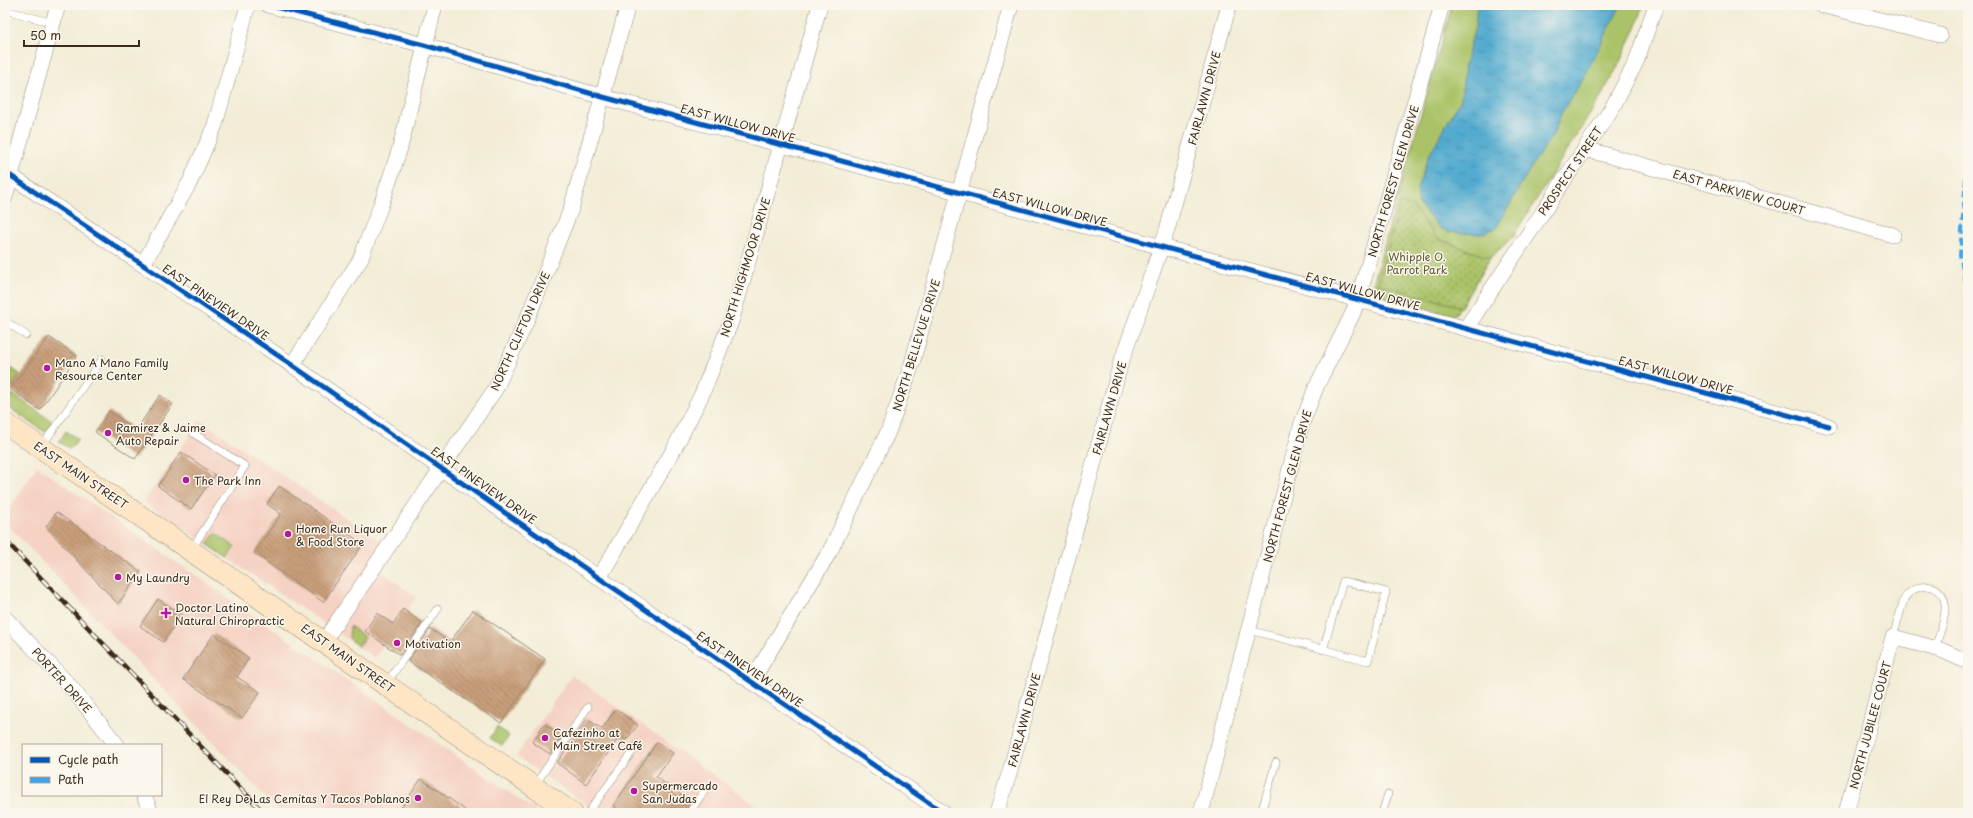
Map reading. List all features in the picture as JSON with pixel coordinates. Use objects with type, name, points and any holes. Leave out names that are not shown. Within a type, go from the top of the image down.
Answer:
[{"type":"main road","name":"EAST MAIN STREET","points":[[5,423],[572,813]]},
{"type":"street","points":[[5,197],[58,5]]},
{"type":"street","points":[[143,264],[190,182],[215,125],[248,5]]},
{"type":"street","name":"EAST WILLOW DRIVE","points":[[268,5],[424,45],[602,97],[1829,426]]},
{"type":"street","points":[[292,365],[362,253],[382,205],[400,148],[435,5]]},
{"type":"street","name":"NORTH CLIFTON DRIVE","points":[[324,641],[496,388],[526,322],[571,209],[628,5]]},
{"type":"street","name":"NORTH HIGHMOOR DRIVE","points":[[599,578],[673,451],[702,394],[732,319],[820,5]]},
{"type":"street","name":"NORTH BELLEVUE DRIVE","points":[[751,682],[830,550],[888,432],[911,367],[1011,5]]},
{"type":"street","name":"FAIRLAWN DRIVE","points":[[997,813],[1012,764],[1120,366],[1161,247],[1229,5]]},
{"type":"street","name":"NORTH FOREST GLEN DRIVE","points":[[1201,813],[1302,422],[1317,385],[1358,300],[1442,5]]},
{"type":"street","name":"PROSPECT STREET","points":[[1466,328],[1612,108],[1636,62],[1656,5]]},
{"type":"street","points":[[1821,5],[1865,11],[1940,35]]},
{"type":"street","name":"EAST PARKVIEW COURT","points":[[1585,149],[1893,235]]},
{"type":"street","name":"EAST PINEVIEW DRIVE","points":[[11,176],[292,365],[599,578],[944,813]]},
{"type":"street","name":"PORTER DRIVE","points":[[5,618],[69,685],[116,744]]},
{"type":"street","points":[[1893,637],[1936,648],[1968,662]]},
{"type":"street","name":"NORTH JUBILEE COURT","points":[[1846,813],[1893,637]]},
{"type":"street","points":[[144,796],[151,813]]},
{"type":"lane","points":[[5,10],[53,23]]},
{"type":"lane","points":[[5,321],[26,335]]},
{"type":"lane","points":[[41,448],[102,359]]},
{"type":"lane","points":[[190,550],[245,466],[194,433]]},
{"type":"lane","points":[[1249,630],[1323,650],[1368,661],[1386,592],[1343,581],[1323,650]]},
{"type":"lane","points":[[1893,637],[1907,594],[1917,587],[1930,587],[1941,594],[1945,607],[1936,648]]},
{"type":"lane","points":[[386,684],[438,609]]},
{"type":"lane","points":[[534,787],[588,707]]},
{"type":"lane","points":[[588,813],[637,745]]},
{"type":"lane","points":[[1261,813],[1276,762]]},
{"type":"lane","points":[[689,813],[704,791]]},
{"type":"lane","points":[[1382,813],[1388,794]]},
{"type":"shaded area","points":[[200,420],[384,543],[370,563],[416,597],[375,658],[144,502]]},
{"type":"shaded area","points":[[37,466],[539,813],[280,813],[5,522],[5,516]]},
{"type":"shaded area","points":[[572,675],[767,813],[598,813],[516,756]]},
{"type":"green space","points":[[1452,5],[1644,5],[1635,30],[1617,68],[1599,100],[1512,238],[1490,258],[1455,315],[1446,314],[1376,294],[1374,281]]},
{"type":"green space","name":"Whipple O. Parrot Park","points":[[1400,203],[1412,206],[1438,239],[1490,258],[1461,307],[1378,284]]},
{"type":"green space","points":[[5,364],[20,374],[11,387],[5,383]]},
{"type":"green space","points":[[5,389],[53,422],[45,432],[5,405]]},
{"type":"green space","points":[[66,431],[78,439],[70,449],[59,442]]},
{"type":"green space","points":[[215,533],[235,547],[227,558],[207,544]]},
{"type":"green space","points":[[350,626],[365,637],[358,647],[349,638]]},
{"type":"green space","points":[[497,727],[509,736],[502,746],[490,738]]},
{"type":"water","points":[[1477,5],[1621,5],[1582,81],[1562,112],[1553,135],[1536,159],[1496,228],[1481,234],[1448,232],[1440,228],[1419,205],[1417,189],[1430,153],[1461,99],[1465,65],[1475,27]]},
{"type":"building","name":"Mano A Mano Family Resource Center","points":[[49,337],[77,356],[40,410],[10,389]]},
{"type":"building","points":[[160,395],[173,404],[135,459],[95,432],[109,411],[136,430]]},
{"type":"building","name":"The Park Inn","points":[[181,452],[215,475],[191,509],[158,486]]},
{"type":"building","points":[[279,486],[363,544],[323,602],[254,553],[281,514],[267,504]]},
{"type":"building","points":[[56,512],[141,572],[118,604],[46,527]]},
{"type":"building","points":[[158,599],[182,615],[163,642],[140,626]]},
{"type":"building","points":[[403,609],[422,623],[400,655],[365,631],[377,613],[393,624]]},
{"type":"building","points":[[473,610],[545,659],[501,723],[408,661],[430,629],[450,642]]},
{"type":"building","points":[[214,634],[249,658],[237,677],[260,692],[242,718],[183,679]]},
{"type":"building","points":[[616,709],[638,725],[626,740],[620,736],[586,784],[557,763],[587,719],[602,729]]},
{"type":"building","name":"Cafezinho at Main Street Café","points":[[544,724],[562,736],[550,754],[532,742]]},
{"type":"building","points":[[657,742],[673,753],[656,777],[691,802],[684,813],[624,813],[613,806]]},
{"type":"building","points":[[421,779],[469,813],[409,813],[401,808]]},
{"type":"railway","points":[[5,540],[264,813]]},
{"type":"marked path","points":[[1968,154],[1960,255],[1968,293]]},
{"type":"cycle path","points":[[268,5],[424,45],[603,97],[1829,426]]},
{"type":"cycle path","points":[[11,176],[292,365],[599,578],[944,813]]},
{"type":"place","name":"Mano A Mano Family Resource Center","points":[[47,368]]},
{"type":"place","name":"Ramirez & Jaime Auto Repair","points":[[108,433]]},
{"type":"place","name":"The Park Inn","points":[[186,480]]},
{"type":"place","name":"Home Run Liquor & Food Store","points":[[288,534]]},
{"type":"place","name":"My Laundry","points":[[118,577]]},
{"type":"place","name":"Doctor Latino Natural Chiropractic","points":[[166,613]]},
{"type":"place","name":"Motivation","points":[[397,643]]},
{"type":"place","name":"Cafezinho at Main Street Café","points":[[545,738]]},
{"type":"place","name":"Supermercado San Judas","points":[[634,791]]},
{"type":"place","name":"El Rey De Las Cemitas Y Tacos Poblanos","points":[[418,798]]}]
